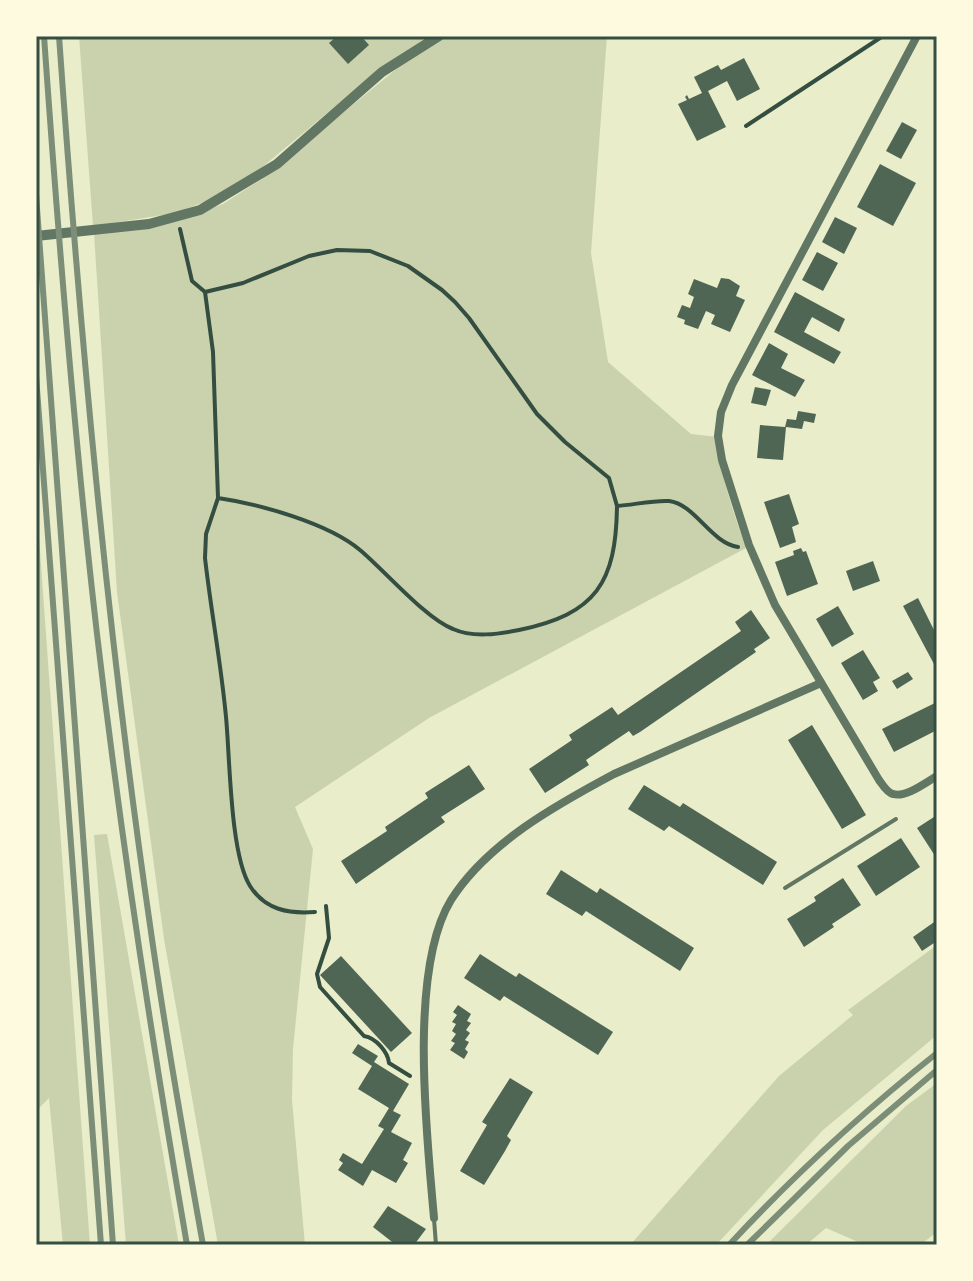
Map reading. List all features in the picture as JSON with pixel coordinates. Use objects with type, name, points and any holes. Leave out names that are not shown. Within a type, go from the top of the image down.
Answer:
[{"type":"street","points":[[36,236],[125,227],[200,210],[259,177],[292,152],[382,72],[439,36]]},
{"type":"street","points":[[917,36],[741,366],[721,412],[718,436],[749,545],[775,605],[879,780],[893,794],[916,788],[937,776]]},
{"type":"street","points":[[434,1218],[424,1083],[427,1006],[436,936],[451,900],[481,864],[527,827],[614,774],[821,683]]},
{"type":"lane","points":[[785,888],[896,819]]},
{"type":"lane","points":[[434,1218],[436,1245]]},
{"type":"path","points":[[746,126],[883,36]]},
{"type":"path","points":[[176,217],[192,281],[205,292],[216,371],[218,498],[206,534],[205,558],[226,714],[240,857],[247,880],[262,900],[283,911],[315,912]]},
{"type":"path","points":[[205,292],[243,283],[309,256],[337,250],[370,251],[408,266],[455,302],[537,414],[609,478],[617,506],[610,563],[602,583],[586,605],[527,629],[482,634],[457,631],[440,622],[359,549],[338,536],[283,513],[218,498]]},
{"type":"path","points":[[617,506],[671,501],[695,516],[722,541],[736,547],[749,545]]},
{"type":"path","points":[[326,906],[329,938],[317,974],[320,987],[364,1036],[371,1037],[388,1055],[389,1063],[424,1083]]},
{"type":"green space","points":[[79,36],[435,36],[380,69],[254,174],[219,196],[176,213],[93,226]]},
{"type":"green space","points":[[448,36],[607,36],[591,253],[608,362],[691,434],[718,437],[724,480],[746,548],[429,718],[295,807],[313,849],[293,1049],[292,1100],[305,1245],[218,1245],[164,939],[117,592],[94,233],[180,220],[223,204],[262,179],[410,58]]},
{"type":"green space","points":[[36,495],[90,1245],[63,1245],[49,1098],[36,1111]]},
{"type":"green space","points":[[107,834],[179,1245],[126,1245],[94,835]]},
{"type":"green space","points":[[937,945],[937,1035],[823,1130],[716,1245],[630,1245],[779,1076],[853,1015],[848,1010]]},
{"type":"green space","points":[[937,1083],[937,1232],[920,1245],[865,1245],[826,1228],[806,1245],[766,1245],[906,1106]]},
{"type":"building","points":[[337,36],[361,36],[369,45],[348,64],[329,43]]},
{"type":"building","points":[[744,58],[760,89],[737,101],[727,81],[708,91],[726,127],[697,141],[678,104],[687,100],[687,95],[689,99],[702,93],[694,77],[718,65],[721,70]]},
{"type":"building","points":[[902,122],[917,130],[901,159],[886,151]]},
{"type":"building","points":[[880,164],[916,183],[893,226],[857,207]]},
{"type":"building","points":[[835,217],[857,228],[844,254],[822,242]]},
{"type":"building","points":[[817,252],[838,263],[823,291],[802,280]]},
{"type":"building","points":[[721,278],[740,286],[736,296],[745,300],[730,332],[711,324],[715,315],[706,311],[698,329],[684,324],[685,320],[677,317],[682,305],[690,308],[694,297],[688,294],[694,279],[717,288]]},
{"type":"building","points":[[795,292],[845,319],[839,332],[812,317],[804,332],[841,352],[834,364],[774,332]]},
{"type":"building","points":[[769,343],[788,354],[781,368],[805,380],[795,397],[752,375]]},
{"type":"building","points":[[755,387],[771,390],[766,406],[751,403]]},
{"type":"building","points":[[798,411],[816,414],[814,423],[804,421],[802,429],[786,427],[783,460],[757,458],[760,425],[785,427],[787,419],[796,420]]},
{"type":"building","points":[[789,494],[799,524],[792,527],[796,542],[780,548],[764,502]]},
{"type":"building","points":[[801,548],[803,552],[806,551],[818,584],[787,596],[775,562],[794,555],[793,551]]},
{"type":"building","points":[[873,561],[880,581],[853,591],[846,571]]},
{"type":"building","points":[[918,598],[937,636],[935,666],[903,606]]},
{"type":"building","points":[[838,606],[854,634],[832,647],[816,619]]},
{"type":"building","points":[[751,610],[770,638],[754,649],[756,652],[640,732],[633,736],[629,731],[586,760],[589,765],[545,793],[529,769],[572,740],[569,735],[612,707],[618,715],[741,631],[735,622]]},
{"type":"building","points":[[863,650],[880,678],[873,682],[878,691],[863,700],[841,663]]},
{"type":"building","points":[[908,672],[913,679],[897,689],[892,681]]},
{"type":"building","points":[[937,702],[937,730],[894,752],[882,729]]},
{"type":"building","points":[[812,725],[866,815],[842,829],[788,740]]},
{"type":"building","points":[[469,765],[485,789],[441,817],[445,822],[356,884],[341,861],[387,831],[385,827],[428,798],[425,793]]},
{"type":"building","points":[[644,785],[680,807],[683,803],[777,862],[763,885],[669,826],[664,831],[628,809]]},
{"type":"building","points":[[937,815],[937,859],[917,828]]},
{"type":"building","points":[[901,838],[920,867],[876,896],[857,866]]},
{"type":"building","points":[[561,870],[597,893],[600,888],[694,948],[680,971],[586,911],[582,916],[546,894]]},
{"type":"building","points":[[843,878],[861,905],[804,947],[787,919],[816,901],[814,897]]},
{"type":"building","points":[[937,920],[937,941],[922,951],[913,937]]},
{"type":"building","points":[[480,954],[516,977],[519,973],[613,1032],[598,1055],[504,996],[500,1001],[464,978]]},
{"type":"building","points":[[341,956],[412,1033],[391,1052],[320,975]]},
{"type":"building","points":[[458,1005],[471,1014],[467,1021],[471,1023],[466,1030],[470,1033],[465,1040],[469,1042],[465,1049],[468,1052],[464,1059],[450,1050],[456,1034],[452,1031],[456,1024],[452,1022],[457,1015],[453,1012]]},
{"type":"building","points":[[358,1044],[378,1056],[374,1062],[409,1084],[393,1111],[401,1115],[391,1132],[412,1143],[403,1160],[408,1163],[396,1183],[372,1170],[363,1186],[338,1170],[343,1163],[339,1160],[343,1153],[362,1164],[384,1129],[378,1126],[389,1108],[358,1089],[372,1066],[352,1053]]},
{"type":"building","points":[[510,1078],[533,1092],[507,1136],[511,1140],[484,1185],[460,1171],[487,1125],[482,1122]]},
{"type":"building","points":[[388,1206],[426,1229],[414,1245],[396,1245],[373,1227]]},
{"type":"railway","points":[[44,36],[67,335],[97,634],[138,940],[187,1245]]},
{"type":"railway","points":[[59,36],[86,370],[121,703],[156,965],[203,1245]]},
{"type":"railway","points":[[36,195],[113,1245]]},
{"type":"railway","points":[[36,376],[101,1245]]},
{"type":"railway","points":[[729,1245],[829,1145],[937,1053]]},
{"type":"railway","points":[[747,1245],[848,1146],[937,1070]]}]
